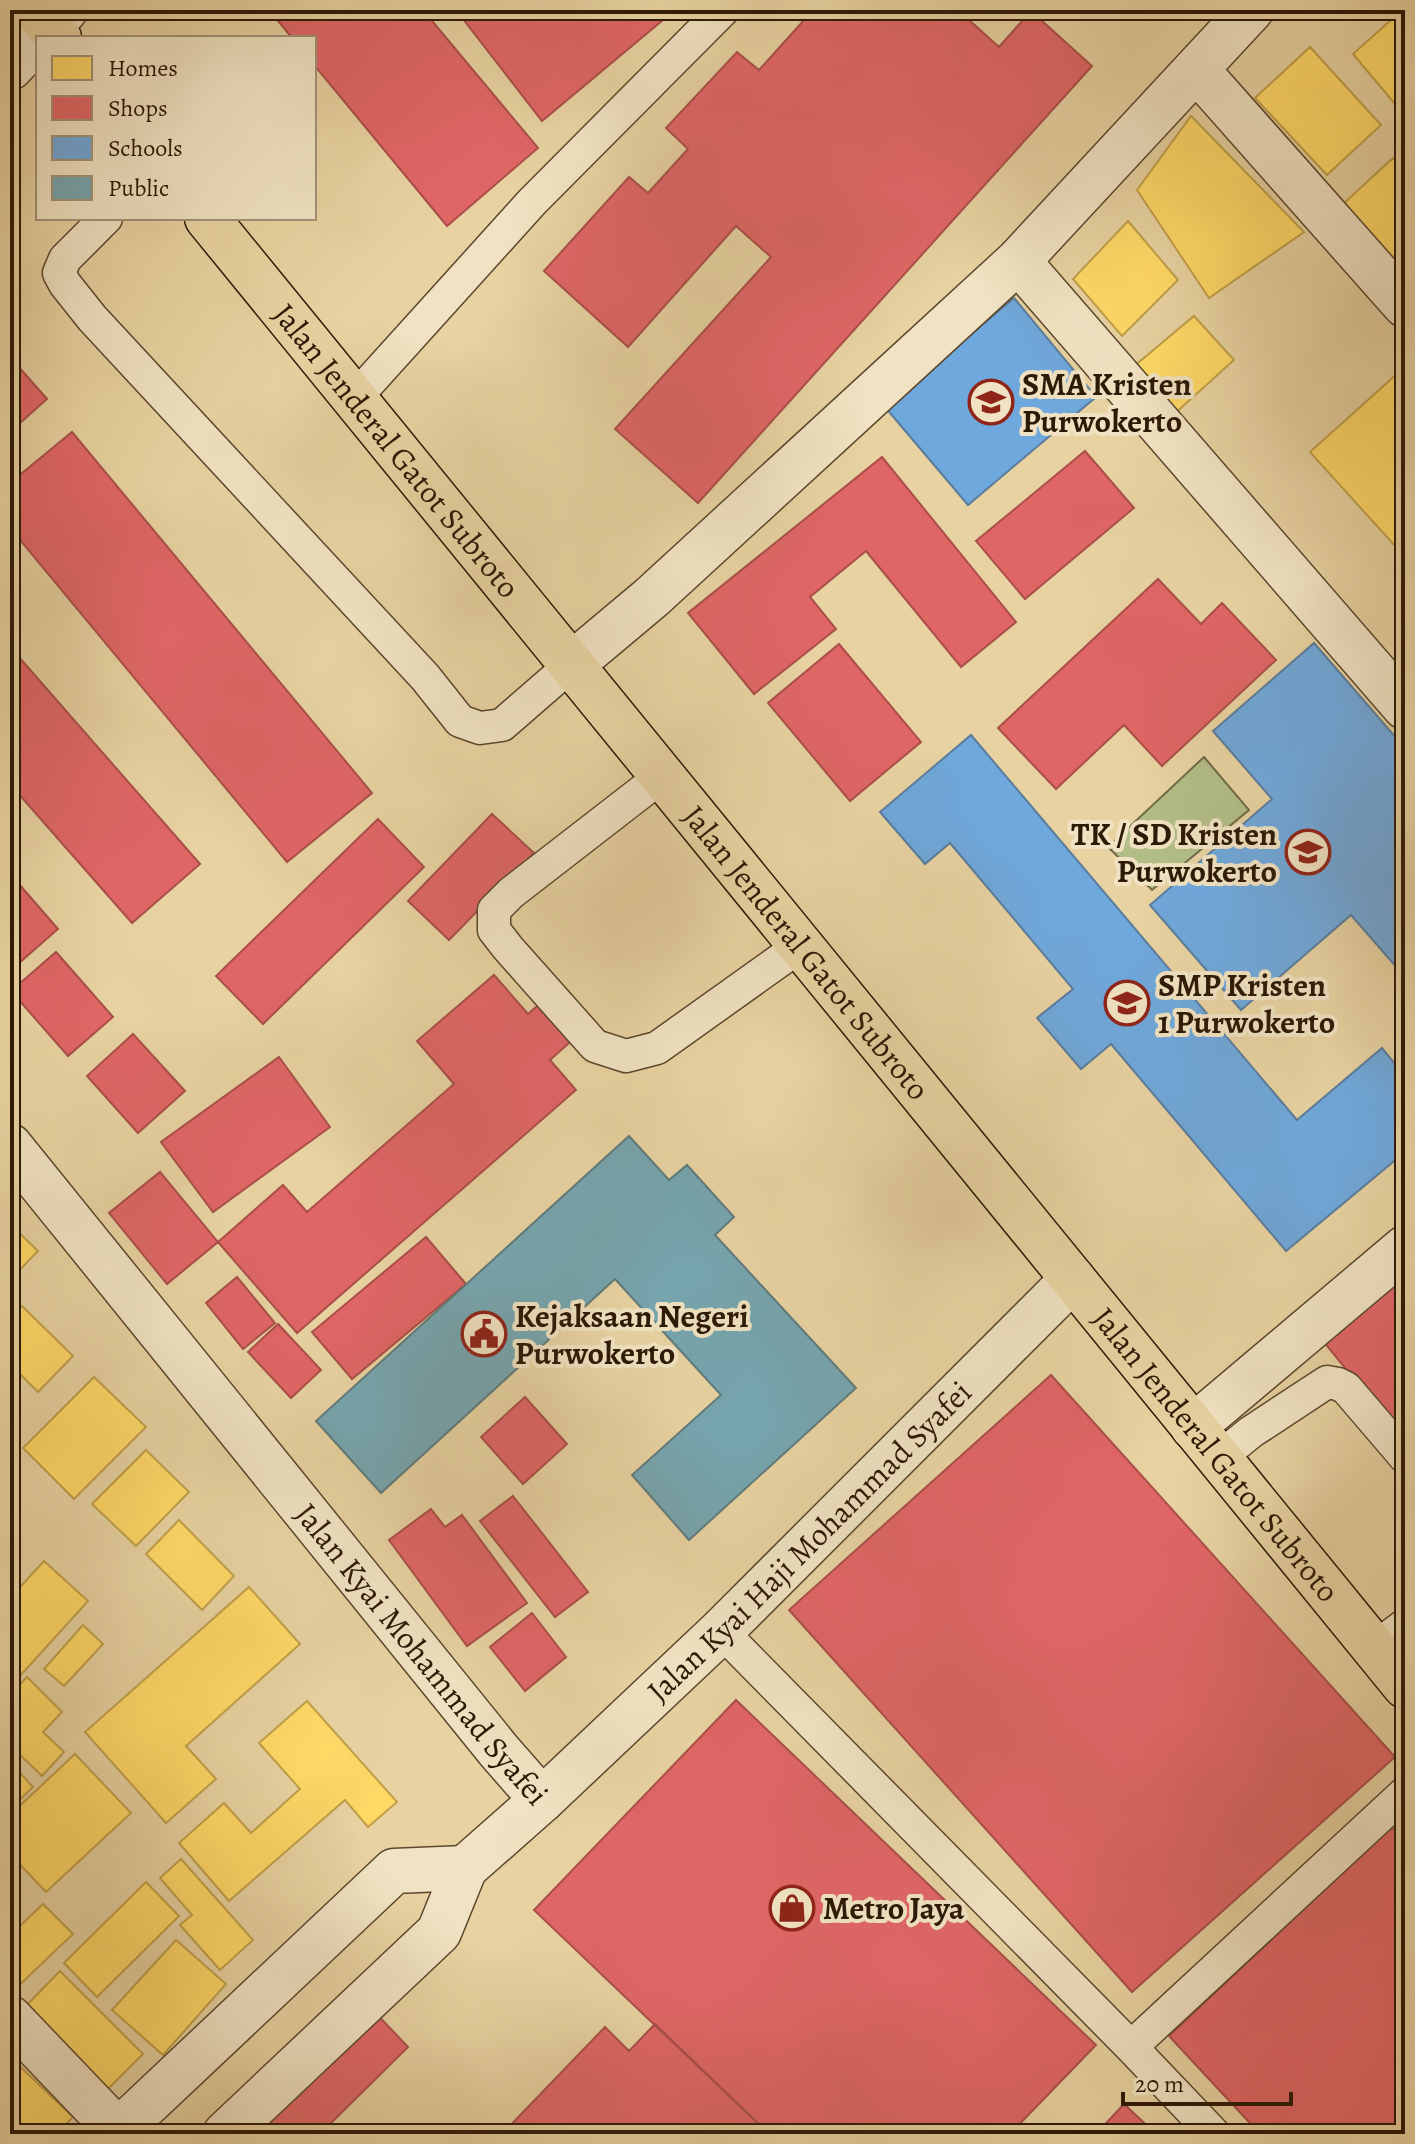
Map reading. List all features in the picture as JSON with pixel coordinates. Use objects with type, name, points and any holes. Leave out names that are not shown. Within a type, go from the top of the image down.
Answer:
[{"type":"main road","name":"Jalan Jenderal Gatot Subroto","points":[[209,220],[1206,1442],[1390,1636],[1405,1686]]},
{"type":"street","points":[[571,665],[652,597],[1018,261],[1251,10]]},
{"type":"street","points":[[39,36],[53,21]]},
{"type":"street","points":[[10,68],[36,40]]},
{"type":"street","points":[[1196,69],[1405,305]]},
{"type":"street","points":[[1018,261],[1405,707]]},
{"type":"street","name":"Jalan Kyai Mohammad Syafei","points":[[10,1146],[499,1751],[542,1800],[465,1868],[439,1932],[225,2134]]},
{"type":"street","points":[[1206,1442],[1405,1248]]},
{"type":"street","name":"Jalan Kyai Haji Mohammad Syafei","points":[[542,1800],[721,1631],[1073,1279]]},
{"type":"street","points":[[10,2018],[117,2133],[394,1871],[465,1868]]},
{"type":"lane","points":[[354,399],[532,202],[723,10]]},
{"type":"lane","points":[[104,220],[65,259],[59,273],[65,284],[103,330],[425,677],[460,721],[480,728],[502,725],[571,665]]},
{"type":"lane","points":[[662,776],[511,893],[494,910],[494,930],[508,948],[595,1046],[626,1056],[657,1048],[800,946]]},
{"type":"lane","points":[[1206,1442],[1251,1432],[1327,1382],[1346,1388],[1405,1457]]},
{"type":"lane","points":[[721,1631],[1214,2134]]},
{"type":"lane","points":[[1131,2047],[1405,1793]]},
{"type":"green space","points":[[1204,757],[1249,810],[1152,890],[1108,847]]},
{"type":"building: Homes","points":[[1405,10],[1405,116],[1353,54]]},
{"type":"building: Homes","points":[[1310,47],[1381,125],[1327,175],[1255,98]]},
{"type":"building: Homes","points":[[1191,116],[1304,232],[1209,298],[1137,190]]},
{"type":"building: Homes","points":[[1393,158],[1405,170],[1405,274],[1343,204]]},
{"type":"building: Homes","points":[[1128,221],[1178,280],[1122,336],[1073,279]]},
{"type":"building: Homes","points":[[1194,316],[1234,360],[1172,416],[1132,368]]},
{"type":"building: Homes","points":[[1398,373],[1405,381],[1405,557],[1310,452]]},
{"type":"building: Homes","points":[[10,1224],[38,1251],[10,1280]]},
{"type":"building: Homes","points":[[22,1306],[73,1356],[38,1392],[10,1364],[10,1319]]},
{"type":"building: Homes","points":[[94,1377],[146,1427],[74,1499],[23,1448]]},
{"type":"building: Homes","points":[[146,1450],[189,1492],[136,1546],[92,1504]]},
{"type":"building: Homes","points":[[179,1520],[234,1576],[202,1610],[146,1554]]},
{"type":"building: Homes","points":[[44,1561],[88,1601],[10,1687],[10,1598]]},
{"type":"building: Homes","points":[[249,1587],[300,1644],[186,1746],[216,1779],[166,1823],[85,1732]]},
{"type":"building: Homes","points":[[83,1625],[103,1644],[64,1686],[44,1669]]},
{"type":"building: Homes","points":[[27,1677],[62,1712],[43,1732],[64,1752],[42,1776],[10,1745],[10,1695]]},
{"type":"building: Homes","points":[[307,1701],[397,1802],[368,1827],[345,1800],[229,1901],[179,1843],[224,1803],[251,1833],[300,1789],[259,1743]]},
{"type":"building: Homes","points":[[75,1754],[131,1813],[46,1892],[10,1854],[10,1815]]},
{"type":"building: Homes","points":[[10,1762],[33,1787],[10,1809]]},
{"type":"building: Homes","points":[[181,1859],[253,1940],[220,1970],[180,1925],[192,1915],[160,1878]]},
{"type":"building: Homes","points":[[146,1882],[179,1916],[97,1997],[64,1963]]},
{"type":"building: Homes","points":[[43,1904],[73,1934],[10,1994],[10,1915],[20,1926]]},
{"type":"building: Homes","points":[[176,1940],[226,1984],[163,2055],[112,2010]]},
{"type":"building: Homes","points":[[60,1971],[143,2054],[100,2097],[17,2015]]},
{"type":"building: Homes","points":[[10,2057],[73,2117],[56,2134],[10,2134]]},
{"type":"building: Shops","points":[[269,10],[423,10],[538,148],[447,226],[316,67],[316,36],[290,36]]},
{"type":"building: Shops","points":[[456,10],[675,10],[542,121]]},
{"type":"building: Shops","points":[[813,10],[958,10],[999,47],[1031,11],[1092,66],[698,503],[615,429],[771,257],[736,226],[628,347],[544,271],[629,177],[648,193],[688,149],[666,128],[737,52],[759,70]]},
{"type":"building: Shops","points":[[10,357],[47,399],[10,432]]},
{"type":"building: Shops","points":[[72,432],[372,793],[287,862],[10,528],[10,483]]},
{"type":"building: Shops","points":[[1085,451],[1134,508],[1025,599],[976,541]]},
{"type":"building: Shops","points":[[882,457],[1016,622],[961,667],[866,551],[810,597],[836,629],[754,694],[688,613]]},
{"type":"building: Shops","points":[[1158,579],[1201,624],[1222,603],[1276,660],[1162,766],[1124,725],[1056,789],[998,728]]},
{"type":"building: Shops","points":[[839,644],[921,742],[850,801],[768,703]]},
{"type":"building: Shops","points":[[18,656],[200,864],[132,923],[10,784],[10,662]]},
{"type":"building: Shops","points":[[492,814],[534,853],[449,940],[408,901]]},
{"type":"building: Shops","points":[[378,819],[424,867],[263,1024],[216,976]]},
{"type":"building: Shops","points":[[10,877],[58,929],[10,971]]},
{"type":"building: Shops","points":[[56,952],[113,1017],[68,1056],[11,991]]},
{"type":"building: Shops","points":[[494,975],[528,1014],[545,999],[577,1036],[550,1060],[576,1090],[297,1333],[218,1242],[283,1185],[307,1212],[454,1084],[417,1041]]},
{"type":"building: Shops","points":[[133,1034],[185,1091],[138,1133],[87,1076]]},
{"type":"building: Shops","points":[[279,1057],[330,1127],[213,1212],[161,1142]]},
{"type":"building: Shops","points":[[160,1172],[218,1242],[167,1284],[109,1213]]},
{"type":"building: Shops","points":[[426,1237],[466,1284],[352,1379],[312,1332]]},
{"type":"building: Shops","points":[[1405,1274],[1405,1442],[1323,1341]]},
{"type":"building: Shops","points":[[237,1277],[275,1323],[243,1349],[206,1303]]},
{"type":"building: Shops","points":[[278,1324],[321,1370],[291,1398],[248,1352]]},
{"type":"building: Shops","points":[[1051,1375],[1395,1757],[1132,1992],[789,1610]]},
{"type":"building: Shops","points":[[525,1397],[567,1444],[523,1484],[481,1437]]},
{"type":"building: Shops","points":[[513,1496],[588,1592],[555,1617],[480,1521]]},
{"type":"building: Shops","points":[[431,1509],[445,1527],[462,1515],[527,1603],[467,1646],[389,1540]]},
{"type":"building: Shops","points":[[532,1613],[566,1657],[525,1691],[490,1647]]},
{"type":"building: Shops","points":[[736,1700],[1096,2045],[1010,2134],[769,2134],[534,1910]]},
{"type":"building: Shops","points":[[1405,1827],[1405,2134],[1260,2134],[1169,2036],[1388,1830]]},
{"type":"building: Shops","points":[[369,2006],[408,2047],[320,2134],[240,2134]]},
{"type":"building: Shops","points":[[655,2024],[769,2134],[502,2134],[605,2027],[629,2051]]},
{"type":"building: Shops","points":[[1124,2104],[1156,2134],[1096,2134]]},
{"type":"building: Schools","name":"SMA Kristen Purwokerto","points":[[1014,298],[1096,397],[968,505],[885,407]]},
{"type":"building: Schools","name":"TK / SD Kristen Purwokerto","points":[[1314,643],[1405,748],[1405,977],[1351,915],[1241,1010],[1150,905],[1272,799],[1213,731]]},
{"type":"building: Schools","name":"SMP Kristen 1 Purwokerto","points":[[971,735],[1297,1120],[1382,1048],[1405,1076],[1405,1152],[1286,1251],[1111,1044],[1081,1069],[1037,1018],[1073,989],[950,843],[925,864],[880,812]]},
{"type":"building: Public","name":"Kejaksaan Negeri Purwokerto","points":[[629,1136],[669,1180],[687,1165],[734,1217],[715,1235],[856,1388],[689,1540],[632,1475],[721,1395],[615,1279],[381,1493],[316,1421]]},
{"type":"place","name":"SMA Kristen Purwokerto","points":[[991,402]]},
{"type":"place","name":"TK / SD Kristen Purwokerto","points":[[1308,852]]},
{"type":"place","name":"SMP Kristen 1 Purwokerto","points":[[1127,1003]]},
{"type":"place","name":"Kejaksaan Negeri Purwokerto","points":[[484,1334]]},
{"type":"place","name":"Metro Jaya","points":[[792,1908]]}]
